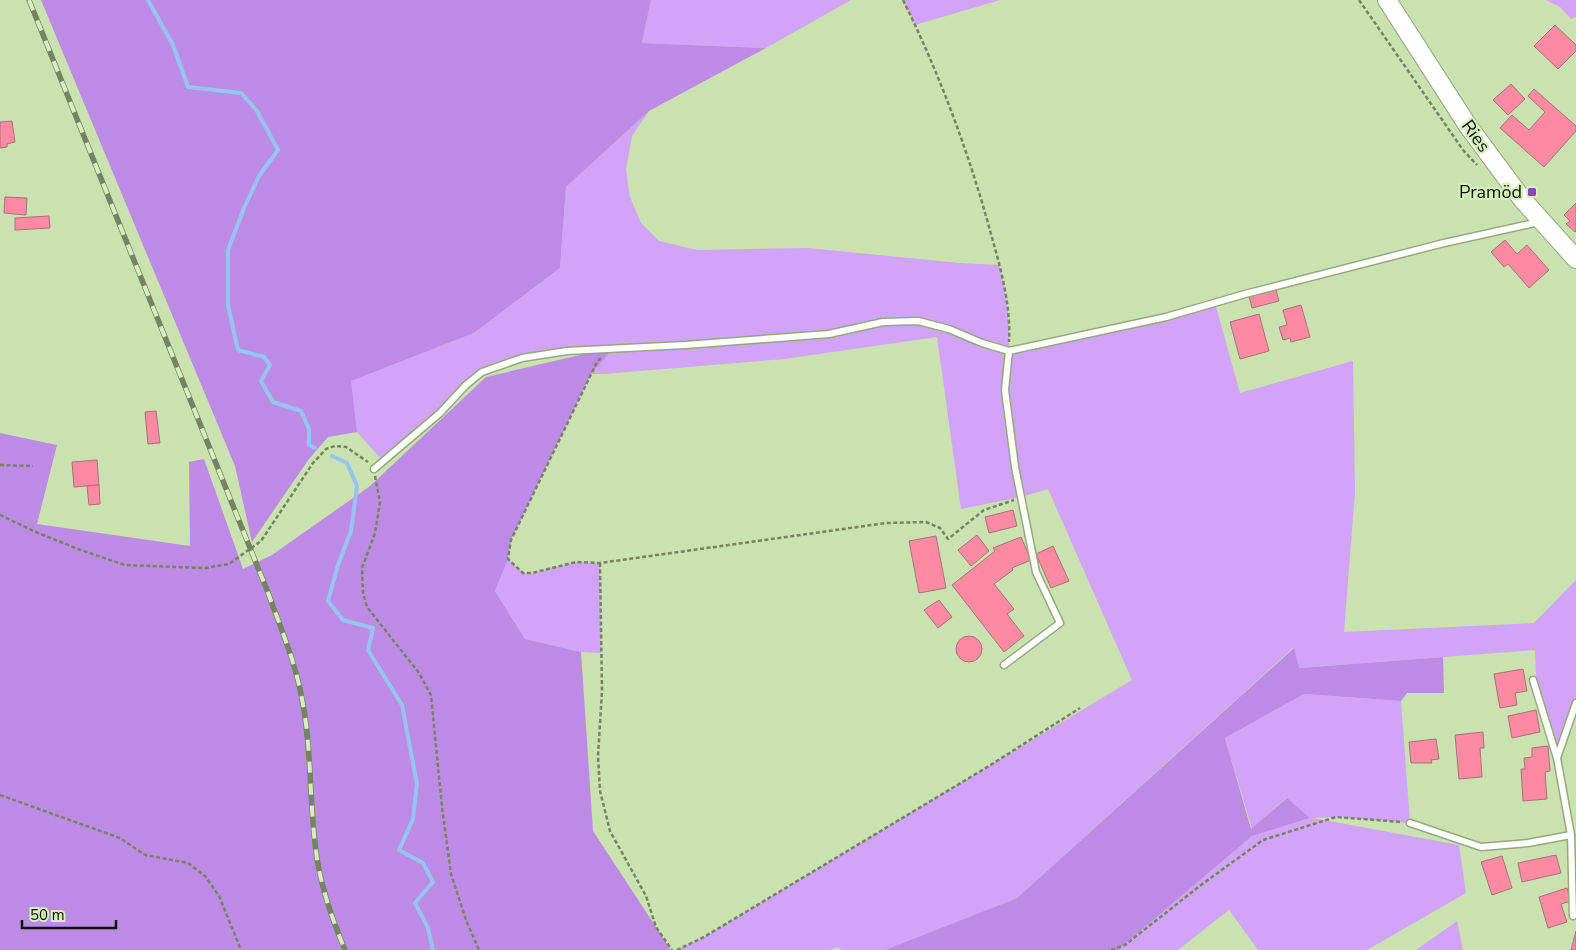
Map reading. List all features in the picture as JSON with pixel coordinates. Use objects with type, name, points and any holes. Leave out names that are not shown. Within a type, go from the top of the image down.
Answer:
[{"type":"street","name":"Ries","points":[[1388,2],[1468,126],[1522,199],[1576,259]]},
{"type":"lane","points":[[374,469],[440,413],[466,385],[482,372],[522,358],[567,351],[614,347],[685,345],[829,334],[883,322],[918,321],[949,329],[1008,352],[1166,317],[1245,294],[1425,248],[1541,222]]},
{"type":"lane","points":[[1004,665],[1060,623],[1036,572],[1015,468],[1005,390],[1008,352]]},
{"type":"lane","points":[[1533,680],[1557,758],[1571,835],[1573,916]]},
{"type":"lane","points":[[1557,758],[1576,703]]},
{"type":"lane","points":[[1410,823],[1481,847],[1528,843],[1571,835]]},
{"type":"path","points":[[903,0],[926,47],[963,141],[981,195],[1004,282],[1009,338],[1008,352]]},
{"type":"path","points":[[1359,0],[1463,150],[1480,169]]},
{"type":"path","points":[[614,347],[597,362],[511,540],[508,559],[523,573],[532,573],[576,562],[600,563],[886,522],[926,522],[940,528],[948,539],[984,510],[1022,497]]},
{"type":"path","points":[[0,515],[70,546],[125,565],[205,568],[229,564],[261,541],[313,462],[326,450],[335,446],[346,447],[368,462],[374,469],[380,502],[375,533],[362,568],[363,593],[367,607],[419,673],[431,694],[442,807],[451,874],[466,920],[479,950]]},
{"type":"path","points":[[0,465],[33,466]]},
{"type":"path","points":[[600,563],[602,691],[598,756],[600,791],[610,831],[646,896],[656,927],[672,950]]},
{"type":"path","points":[[677,950],[713,932],[989,766],[1080,708]]},
{"type":"path","points":[[0,795],[120,838],[145,855],[188,863],[205,876],[219,896],[242,950]]},
{"type":"path","points":[[1110,950],[1125,945],[1201,885],[1263,840],[1336,817],[1410,823]]},
{"type":"shaded area","points":[[41,0],[651,0],[642,43],[766,48],[649,111],[566,187],[560,268],[474,333],[351,381],[357,432],[328,437],[309,459],[252,542],[235,466]]},
{"type":"shaded area","points":[[651,0],[851,0],[766,48],[642,43]]},
{"type":"shaded area","points":[[903,0],[1000,0],[915,25]]},
{"type":"shaded area","points":[[1546,0],[1576,0],[1576,17],[1571,19],[1560,7]]},
{"type":"shaded area","points":[[649,111],[632,136],[626,169],[630,197],[641,223],[659,241],[697,250],[808,248],[999,265],[1007,308],[1009,351],[1215,303],[1240,393],[1353,361],[1355,492],[1344,632],[1534,623],[1576,580],[1576,703],[1557,758],[1536,675],[1535,650],[1298,668],[1293,648],[1017,898],[885,950],[842,950],[837,947],[831,950],[677,950],[704,937],[1132,680],[1048,489],[1021,497],[961,509],[937,337],[784,359],[604,374],[591,374],[597,362],[613,348],[522,358],[482,372],[383,461],[357,432],[350,381],[474,333],[560,268],[566,187]]},
{"type":"shaded area","points":[[614,347],[591,374],[511,540],[508,559],[495,591],[525,639],[581,652],[593,831],[671,950],[0,950],[0,433],[57,445],[37,524],[190,546],[189,462],[204,459],[243,569],[272,555],[370,486],[486,377]]},
{"type":"shaded area","points":[[508,559],[523,573],[532,573],[576,562],[600,563],[601,653],[581,652],[525,639],[495,591]]},
{"type":"shaded area","points":[[1294,648],[1299,668],[1443,657],[1444,693],[1407,693],[1401,701],[1304,694],[1225,738],[1251,829],[1287,798],[1310,818],[1252,836],[1118,950],[885,950],[1017,898]]},
{"type":"shaded area","points":[[1304,694],[1401,701],[1410,823],[1336,817],[1313,818],[1459,845],[1466,893],[1367,950],[1258,950],[1229,910],[1178,950],[1118,950],[1252,836],[1310,818],[1286,798],[1252,829],[1225,738]]},
{"type":"shaded area","points":[[1457,921],[1463,950],[1416,950]]},
{"type":"building","points":[[1555,25],[1576,45],[1576,51],[1558,69],[1534,46]]},
{"type":"building","points":[[1511,84],[1525,99],[1508,115],[1493,100]]},
{"type":"building","points":[[1534,89],[1576,126],[1576,131],[1544,167],[1500,128],[1512,115],[1529,130],[1545,112],[1528,96]]},
{"type":"building","points":[[12,121],[15,142],[7,144],[7,147],[0,148],[0,122]]},
{"type":"building","points":[[5,197],[27,198],[26,215],[4,213]]},
{"type":"building","points":[[1576,203],[1575,232],[1566,224],[1570,221],[1564,215]]},
{"type":"building","points":[[49,216],[50,228],[15,230],[15,218]]},
{"type":"building","points":[[1505,240],[1517,254],[1527,245],[1549,270],[1529,288],[1508,264],[1504,267],[1491,252]]},
{"type":"building","points":[[1276,290],[1279,301],[1252,308],[1249,296]]},
{"type":"building","points":[[1301,305],[1310,337],[1291,342],[1290,338],[1283,340],[1279,327],[1287,325],[1283,310]]},
{"type":"building","points":[[1259,314],[1269,351],[1240,359],[1230,322]]},
{"type":"building","points":[[156,411],[160,443],[148,444],[145,412]]},
{"type":"building","points":[[97,460],[99,485],[74,487],[72,462]]},
{"type":"building","points":[[99,485],[100,504],[89,505],[87,486]]},
{"type":"building","points":[[1013,510],[1017,526],[989,533],[985,517]]},
{"type":"building","points":[[977,535],[989,551],[971,566],[958,550]]},
{"type":"building","points":[[936,536],[946,588],[919,593],[909,541]]},
{"type":"building","points":[[1021,537],[1031,560],[1012,568],[1013,570],[994,584],[1014,609],[1007,614],[1024,636],[1004,652],[952,585],[995,551],[993,548]]},
{"type":"building","points":[[1053,546],[1069,581],[1051,588],[1036,554]]},
{"type":"building","points":[[939,600],[952,617],[938,628],[924,610]]},
{"type":"building","points":[[969,636],[978,640],[982,649],[978,658],[969,662],[960,658],[956,649],[960,640]]},
{"type":"building","points":[[1523,669],[1527,691],[1515,693],[1517,705],[1500,708],[1494,674]]},
{"type":"building","points":[[1536,710],[1540,732],[1512,738],[1508,716]]},
{"type":"building","points":[[1483,732],[1484,748],[1480,748],[1482,777],[1459,779],[1455,735]]},
{"type":"building","points":[[1436,739],[1439,759],[1431,760],[1432,763],[1411,763],[1409,742]]},
{"type":"building","points":[[1548,746],[1550,771],[1545,772],[1547,799],[1523,801],[1521,769],[1525,769],[1524,758],[1532,757],[1532,748]]},
{"type":"building","points":[[1556,855],[1561,873],[1522,882],[1518,863]]},
{"type":"building","points":[[1502,856],[1512,888],[1492,895],[1481,862]]},
{"type":"building","points":[[1567,888],[1571,901],[1561,904],[1567,922],[1548,928],[1539,897]]},
{"type":"building","points":[[1576,931],[1576,950],[1571,950]]},
{"type":"waterway","points":[[148,0],[173,45],[188,87],[241,93],[257,111],[278,150],[259,176],[228,250],[228,305],[238,350],[264,357],[270,365],[261,381],[273,402],[301,411],[309,429],[309,445],[315,448]]},
{"type":"waterway","points":[[332,456],[347,463],[357,486],[351,531],[338,565],[328,601],[343,620],[373,628],[368,650],[402,705],[417,784],[413,819],[399,850],[423,863],[433,882],[415,903],[428,928],[433,950]]},
{"type":"railway","points":[[29,0],[267,590],[291,657],[299,685],[305,718],[314,832],[320,876],[345,950]]},
{"type":"place","name":"Pramöd","points":[[1532,192]]}]
